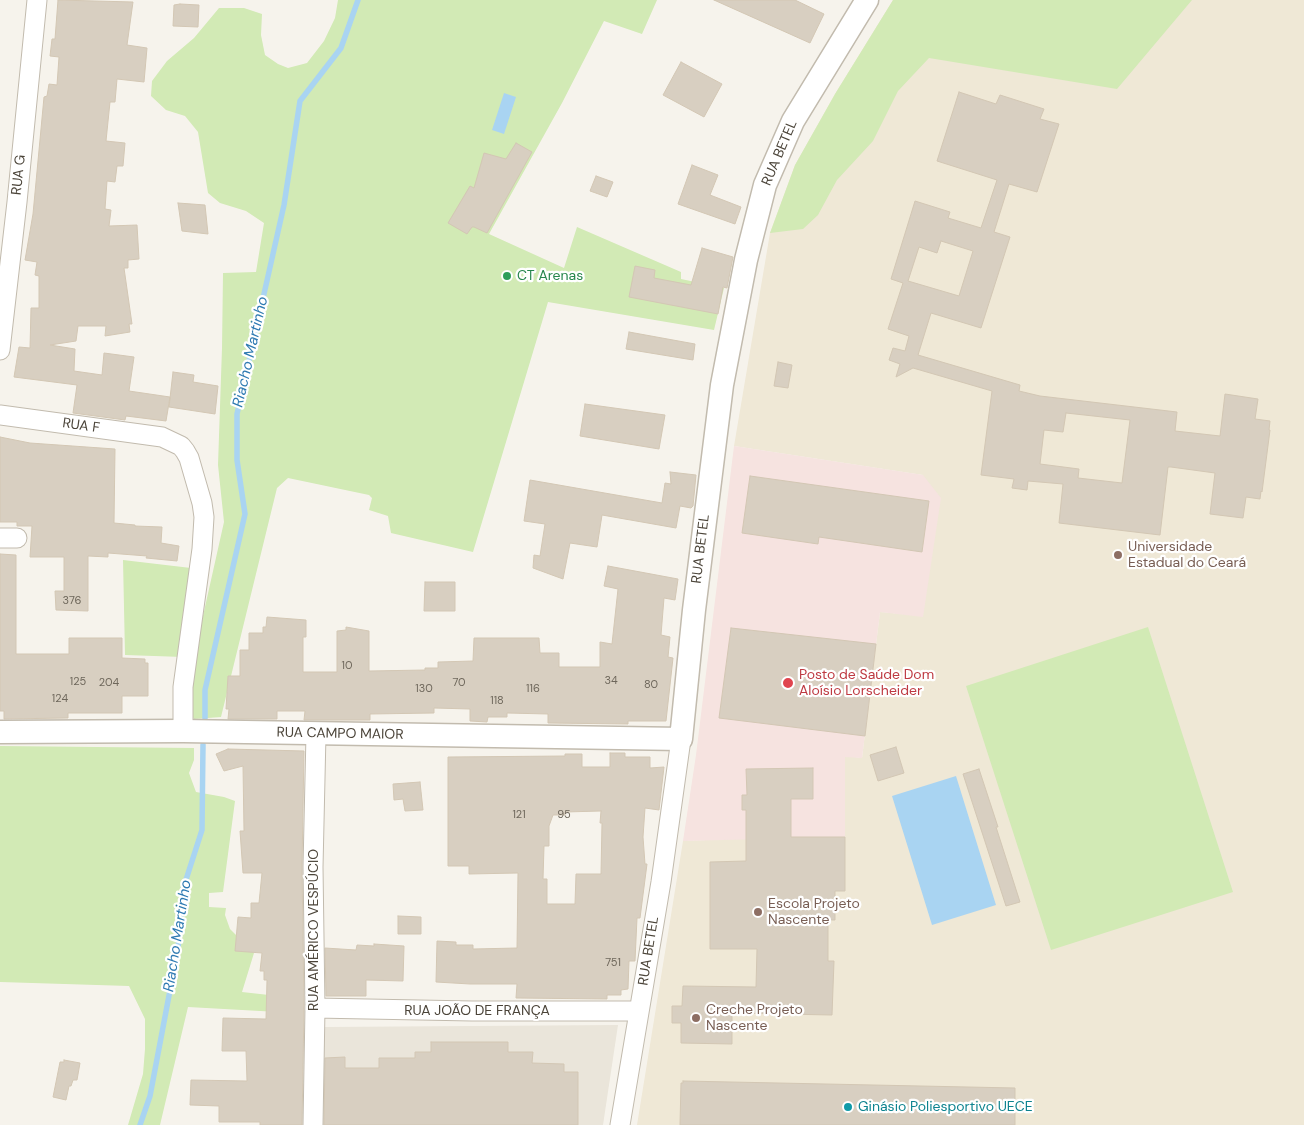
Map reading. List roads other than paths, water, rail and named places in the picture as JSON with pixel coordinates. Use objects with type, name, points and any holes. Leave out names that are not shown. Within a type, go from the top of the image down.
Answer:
[{"type":"street","name":"RUA G","points":[[0,350],[17,202],[36,0]]},
{"type":"street","name":"RUA BETEL","points":[[620,1125],[661,882],[681,738],[694,610],[722,385],[746,260],[765,185],[793,121],[867,0]]},
{"type":"street","name":"RUA F","points":[[0,415],[162,437],[181,446],[185,451],[189,458],[202,503],[204,517],[202,549],[183,687],[183,731]]},
{"type":"street","name":"RUA CAMPO MAIOR","points":[[0,732],[183,731],[681,738]]},
{"type":"street","name":"RUA AMÉRICO VESPÚCIO","points":[[313,1125],[315,1008],[313,868],[316,734]]},
{"type":"street","name":"RUA JOÃO DE FRANÇA","points":[[315,1008],[472,1011],[639,1011]]},
{"type":"water","points":[[504,93],[516,97],[504,134],[492,130]]},
{"type":"water","points":[[956,776],[996,905],[932,925],[892,796]]},
{"type":"waterway","name":"Riacho Martinho","points":[[205,718],[205,690],[245,514],[237,460],[237,414],[284,205],[300,101],[341,48],[358,0]]},
{"type":"waterway","name":"Riacho Martinho","points":[[140,1125],[150,1096],[178,948],[183,889],[202,830],[203,745]]},
{"type":"place","name":"CT Arenas","points":[[507,276]]},
{"type":"place","name":"Universidade Estadual do Ceará","points":[[1118,555]]},
{"type":"place","name":"Posto de Saúde Dom Aloísio Lorscheider","points":[[788,683]]},
{"type":"place","name":"Escola Projeto Nascente","points":[[758,912]]},
{"type":"place","name":"Creche Projeto Nascente","points":[[696,1018]]},
{"type":"place","name":"Ginásio Poliesportivo UECE","points":[[848,1107]]}]
